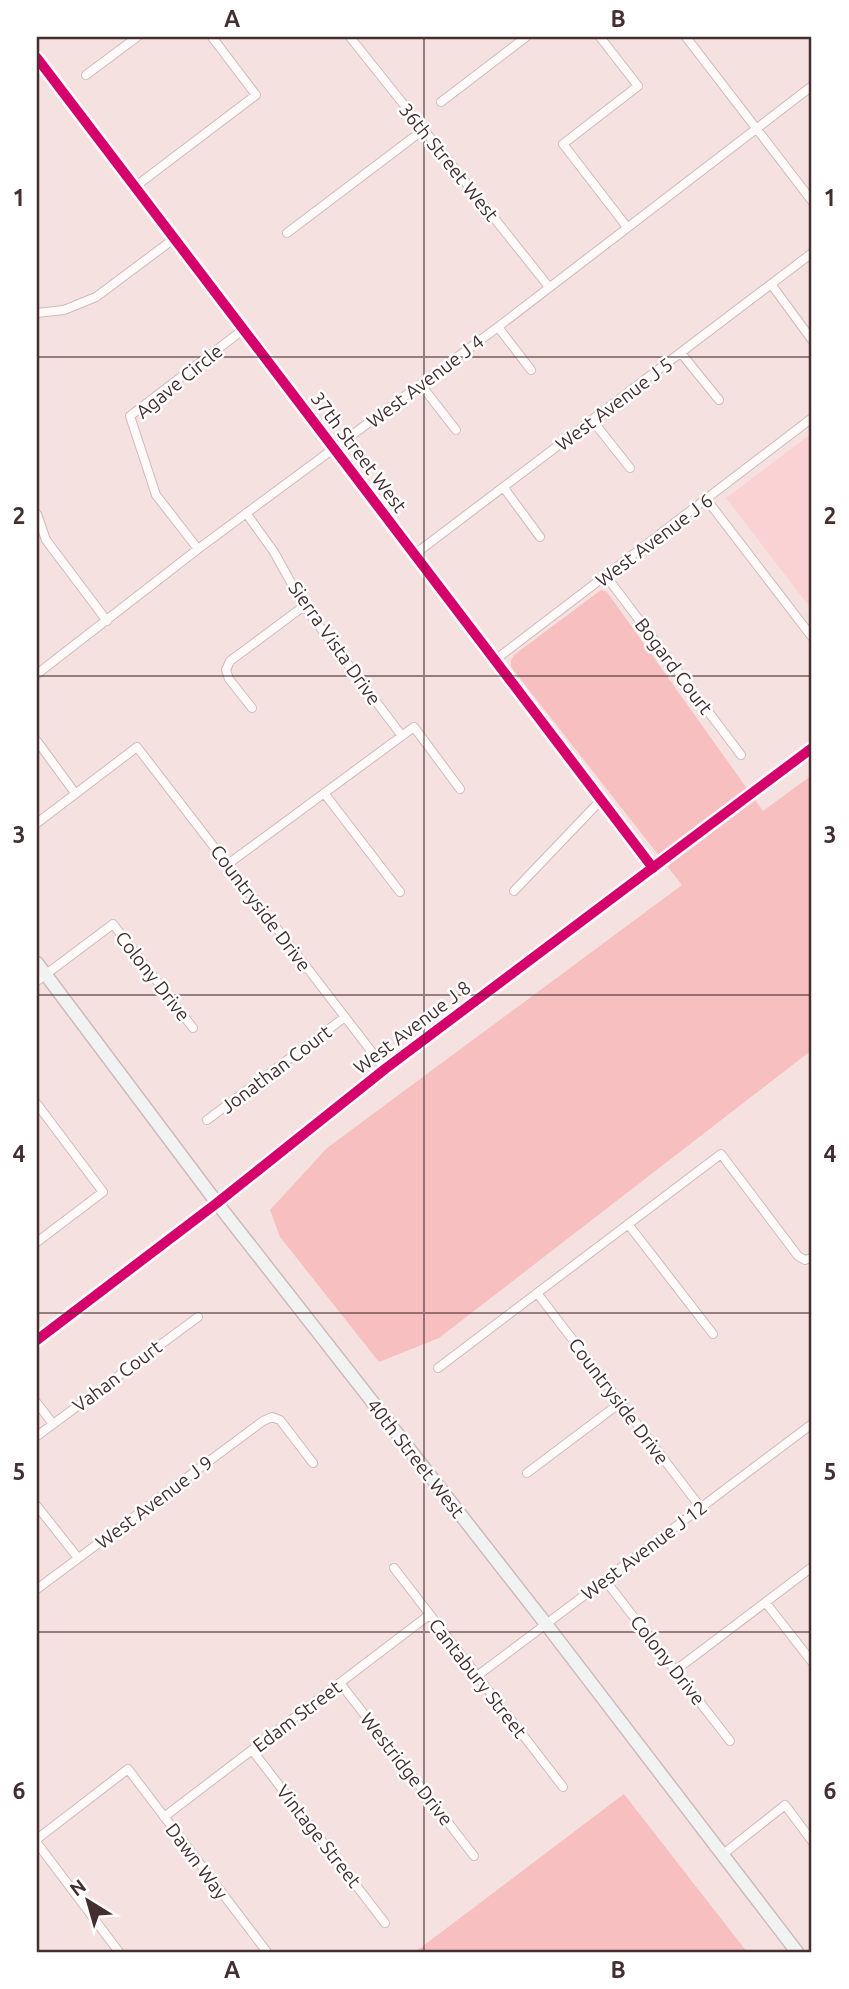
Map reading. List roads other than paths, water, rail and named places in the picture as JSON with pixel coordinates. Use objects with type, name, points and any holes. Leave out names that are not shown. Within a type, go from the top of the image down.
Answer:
[{"type":"main road","name":"40th Street West","points":[[37,963],[41,977],[546,1624],[797,1952]]},
{"type":"street","points":[[86,75],[136,37]]},
{"type":"street","points":[[136,186],[256,95],[212,37]]},
{"type":"street","name":"36th Street West","points":[[350,37],[549,287]]},
{"type":"street","points":[[441,102],[526,37]]},
{"type":"street","points":[[600,37],[638,86],[562,144],[627,227]]},
{"type":"street","points":[[685,37],[812,201]]},
{"type":"street","name":"37th Street West","points":[[37,58],[653,868]]},
{"type":"street","name":"West Avenue J 4","points":[[37,674],[198,549],[498,327],[812,86]]},
{"type":"street","points":[[287,233],[422,130]]},
{"type":"street","points":[[37,313],[64,310],[96,297],[176,238]]},
{"type":"street","name":"West Avenue J 5","points":[[415,554],[812,253]]},
{"type":"street","points":[[771,284],[812,340]]},
{"type":"street","points":[[498,327],[531,370]]},
{"type":"street","name":"Agave Circle","points":[[198,549],[156,495],[130,416],[244,329]]},
{"type":"street","points":[[681,353],[719,400]]},
{"type":"street","points":[[421,385],[456,430]]},
{"type":"street","name":"West Avenue J 6","points":[[495,660],[812,418]]},
{"type":"street","points":[[593,420],[630,468]]},
{"type":"street","points":[[503,488],[540,537]]},
{"type":"street","points":[[707,500],[812,637]]},
{"type":"street","name":"Sierra Vista Drive","points":[[246,513],[274,552],[304,606],[402,736]]},
{"type":"street","points":[[37,514],[46,540],[107,621]]},
{"type":"street","points":[[37,544],[46,540]]},
{"type":"street","name":"Bogard Court","points":[[606,576],[741,755]]},
{"type":"street","points":[[252,708],[229,679],[226,670],[230,661],[304,606]]},
{"type":"street","points":[[228,864],[414,727],[460,789]]},
{"type":"street","points":[[37,741],[75,793],[37,823]]},
{"type":"street","name":"Countryside Drive","points":[[75,793],[137,747],[385,1069]]},
{"type":"street","name":"West Avenue J 8","points":[[37,1339],[217,1203],[385,1069],[812,748]]},
{"type":"street","points":[[324,793],[400,892]]},
{"type":"street","points":[[514,891],[601,800]]},
{"type":"street","name":"Colony Drive","points":[[41,977],[113,924],[193,1028]]},
{"type":"street","name":"Jonathan Court","points":[[207,1120],[345,1017]]},
{"type":"street","points":[[37,1104],[103,1192],[37,1242]]},
{"type":"street","points":[[438,1368],[721,1154],[798,1255],[809,1259]]},
{"type":"street","points":[[628,1224],[713,1334]]},
{"type":"street","name":"Countryside Drive","points":[[537,1293],[701,1508]]},
{"type":"street","name":"Vahan Court","points":[[37,1436],[198,1317]]},
{"type":"street","points":[[37,1403],[53,1424]]},
{"type":"street","points":[[527,1473],[620,1403]]},
{"type":"street","name":"West Avenue J 9","points":[[37,1589],[263,1420],[280,1420],[313,1463]]},
{"type":"street","name":"West Avenue J 12","points":[[477,1676],[812,1424]]},
{"type":"street","points":[[37,1506],[78,1558]]},
{"type":"street","points":[[676,1670],[812,1567]]},
{"type":"street","name":"Cantabury Street","points":[[394,1568],[563,1787]]},
{"type":"street","name":"Colony Drive","points":[[605,1580],[730,1741]]},
{"type":"street","points":[[766,1603],[812,1662]]},
{"type":"street","name":"Edam Street","points":[[164,1817],[429,1615]]},
{"type":"street","name":"Westridge Drive","points":[[340,1683],[474,1856]]},
{"type":"street","name":"Vintage Street","points":[[252,1750],[385,1923]]},
{"type":"street","name":"Dawn Way","points":[[37,1841],[128,1769],[267,1952]]},
{"type":"street","points":[[722,1855],[785,1805],[812,1841]]},
{"type":"street","points":[[37,1841],[119,1952]]}]
